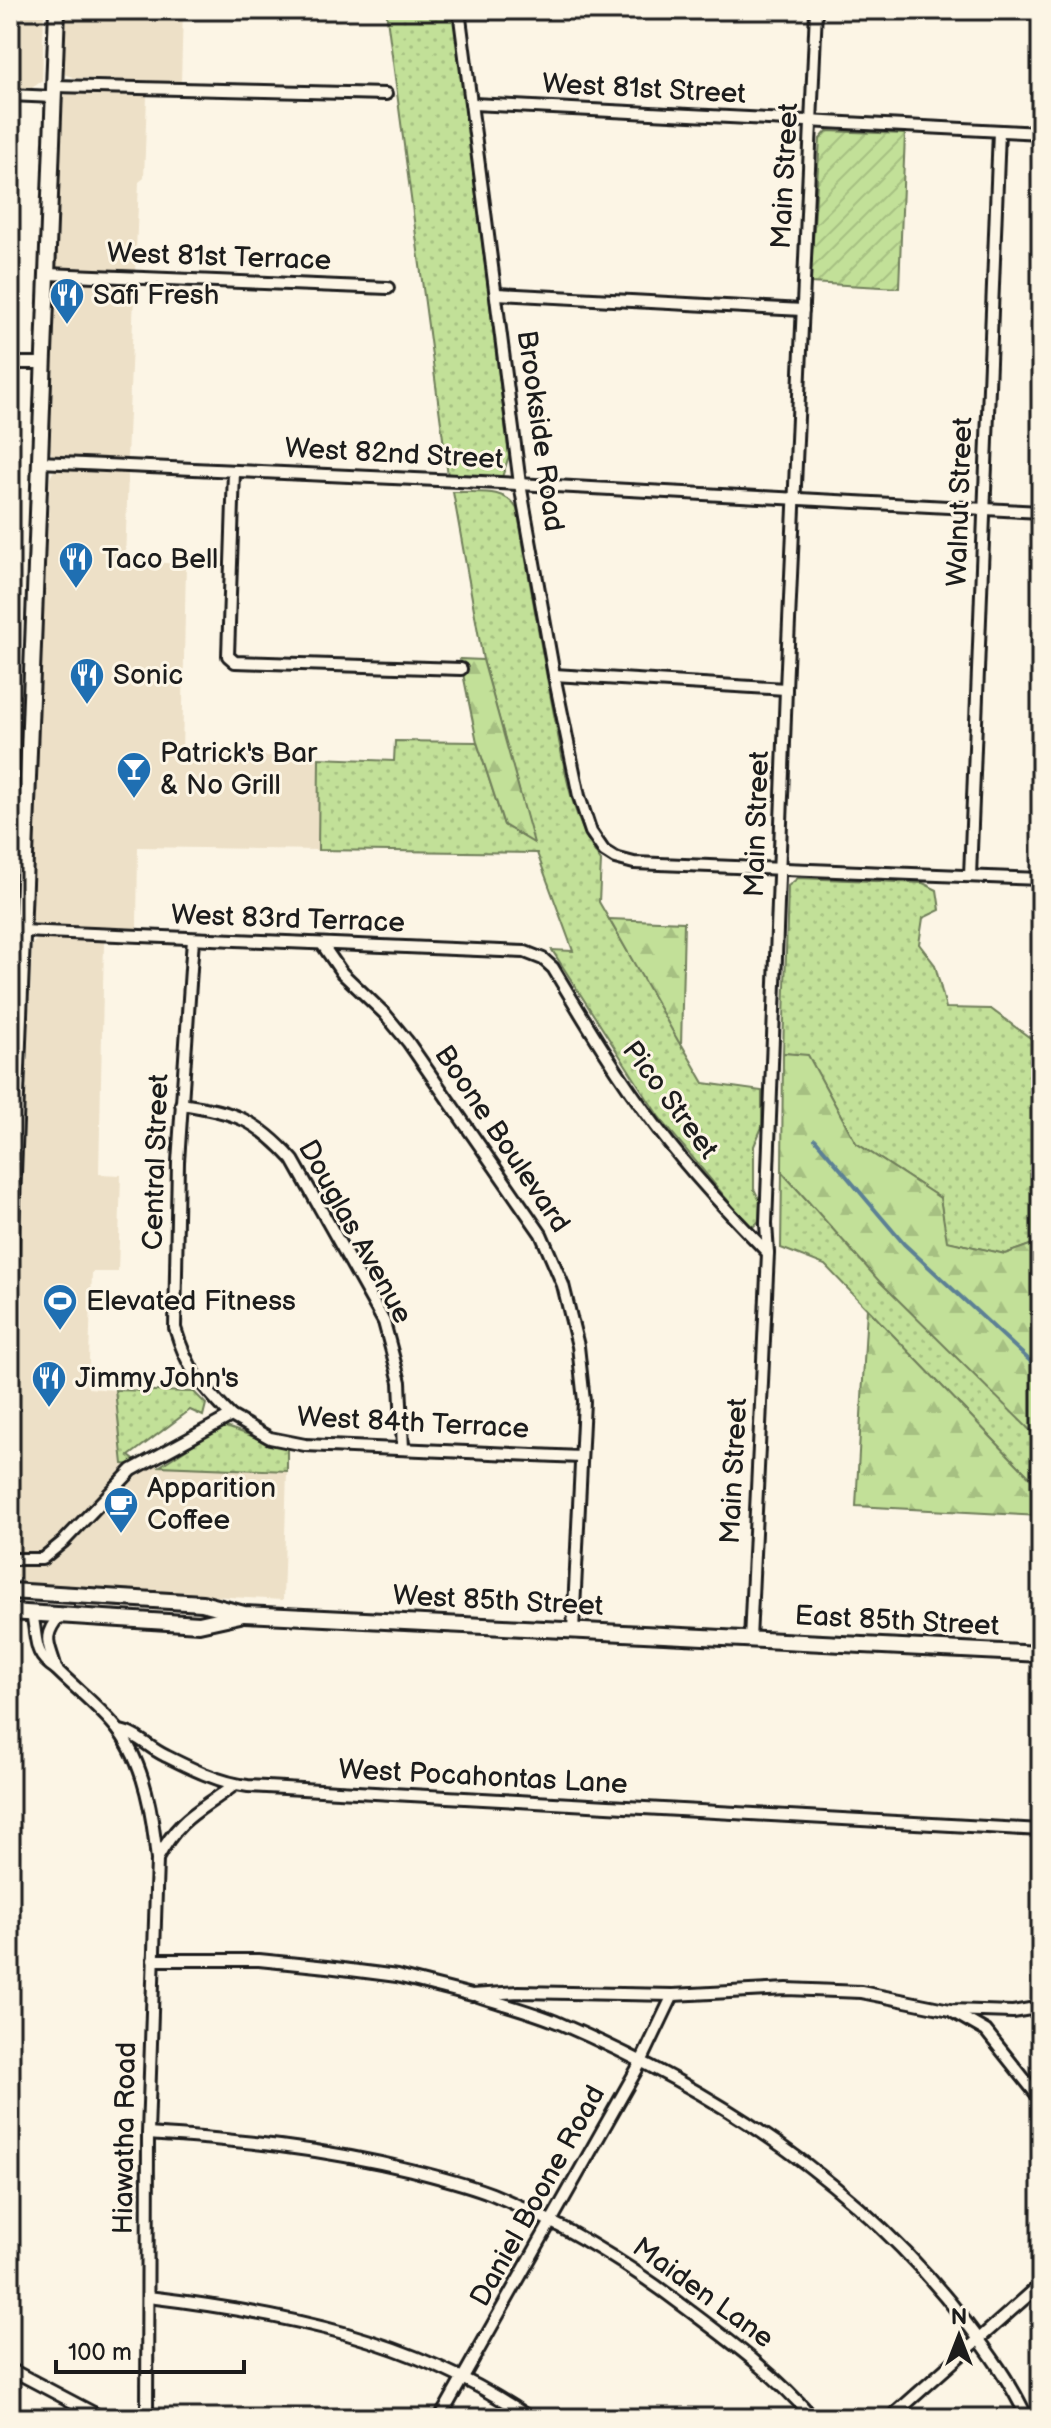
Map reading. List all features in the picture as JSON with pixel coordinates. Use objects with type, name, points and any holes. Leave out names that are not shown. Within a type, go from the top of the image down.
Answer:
[{"type":"main road","points":[[10,1254],[15,968],[22,931],[57,10]]},
{"type":"main road","name":"West 85th Street","points":[[10,1591],[202,1603],[244,1614],[750,1640]]},
{"type":"main road","name":"West 85th Street","points":[[10,1612],[199,1624],[244,1614]]},
{"type":"main road","name":"East 85th Street","points":[[750,1640],[1041,1654]]},
{"type":"street","name":"Brookside Road","points":[[459,10],[520,484],[554,675],[579,796],[591,832],[604,851],[615,858],[634,863],[780,868]]},
{"type":"street","name":"Main Street","points":[[750,1640],[768,1253],[766,1224],[786,689],[816,10]]},
{"type":"street","points":[[10,95],[54,91],[386,94]]},
{"type":"street","name":"West 81st Street","points":[[473,104],[1041,133]]},
{"type":"street","name":"Walnut Street","points":[[970,876],[999,131]]},
{"type":"street","name":"West 81st Terrace","points":[[47,274],[388,288]]},
{"type":"street","points":[[497,294],[803,310]]},
{"type":"street","points":[[10,363],[43,363]]},
{"type":"street","name":"West 82nd Street","points":[[39,462],[1041,512]]},
{"type":"street","points":[[234,471],[228,656],[235,662],[461,669]]},
{"type":"street","points":[[554,675],[786,689]]},
{"type":"street","points":[[780,868],[1041,879]]},
{"type":"street","name":"West 83rd Terrace","points":[[22,931],[525,952],[548,964]]},
{"type":"street","name":"Central Street","points":[[193,939],[181,1104],[175,1328],[182,1352],[196,1379],[231,1416]]},
{"type":"street","name":"Boone Boulevard","points":[[322,944],[342,973],[385,1014],[408,1042],[541,1234],[563,1285],[578,1346],[584,1401],[573,1631]]},
{"type":"street","name":"Pico Street","points":[[548,964],[608,1060],[658,1129],[713,1195],[768,1253]]},
{"type":"street","name":"Douglas Avenue","points":[[181,1104],[230,1113],[253,1123],[272,1137],[293,1160],[384,1322],[400,1382],[403,1449]]},
{"type":"street","points":[[10,1559],[42,1559],[64,1541],[132,1470],[231,1416]]},
{"type":"street","name":"West 84th Terrace","points":[[231,1416],[270,1438],[305,1445],[581,1457]]},
{"type":"street","name":"Hiawatha Road","points":[[32,1614],[39,1654],[44,1662],[56,1669],[119,1731],[141,1774],[154,1822],[157,1860],[148,2134],[147,2418]]},
{"type":"street","points":[[56,1669],[47,1643],[51,1625],[60,1615]]},
{"type":"street","name":"West Pocahontas Lane","points":[[119,1731],[127,1732],[162,1754],[234,1785],[1041,1830]]},
{"type":"street","name":"Hiawatha Road","points":[[157,1860],[171,1833],[191,1814],[234,1785]]},
{"type":"street","points":[[153,1960],[259,1960],[397,1976],[472,1995],[557,2022],[706,2096],[816,2170],[914,2259],[979,2339],[1027,2418]]},
{"type":"street","points":[[472,1995],[519,1992],[673,1995],[787,1989],[861,1992],[950,2010],[1013,2012],[1041,2007]]},
{"type":"street","name":"Daniel Boone Road","points":[[440,2418],[553,2222],[641,2062],[673,1995]]},
{"type":"street","points":[[950,2010],[986,2031],[1041,2100]]},
{"type":"street","name":"Maiden Lane","points":[[148,2134],[247,2140],[360,2158],[489,2193],[553,2222],[639,2272],[749,2354],[792,2393],[813,2418]]},
{"type":"street","points":[[890,2418],[1041,2284]]},
{"type":"street","points":[[148,2297],[233,2307],[316,2324],[413,2354],[463,2378],[530,2418]]},
{"type":"street","points":[[10,2369],[103,2418]]},
{"type":"shaded area","points":[[10,10],[44,10],[42,81],[32,88],[10,88]]},
{"type":"shaded area","points":[[67,10],[183,10],[181,82],[75,78],[64,74]]},
{"type":"shaded area","points":[[63,95],[147,96],[144,178],[139,182],[127,459],[52,455],[49,447]]},
{"type":"shaded area","points":[[58,469],[128,473],[125,561],[186,564],[182,753],[319,758],[318,850],[138,847],[137,929],[39,925],[33,922],[30,915],[50,478]]},
{"type":"shaded area","points":[[10,578],[21,578],[10,800]]},
{"type":"shaded area","points":[[38,939],[104,942],[99,1174],[121,1175],[118,1272],[92,1272],[88,1388],[115,1390],[124,1464],[287,1471],[283,1600],[24,1585],[17,1577],[14,1407],[32,944]]},
{"type":"green space","points":[[386,10],[453,10],[509,456],[502,477],[448,476]]},
{"type":"green space","points":[[827,131],[905,134],[899,288],[810,283],[820,139]]},
{"type":"green space","points":[[453,492],[498,494],[517,509],[564,768],[582,827],[601,861],[599,902],[704,1083],[762,1091],[762,1127],[754,1146],[754,1189],[760,1201],[759,1221],[754,1226],[748,1225],[659,1117],[552,950],[573,951],[537,853],[318,850],[319,758],[394,761],[395,741],[477,742],[504,825],[533,842],[483,660]]},
{"type":"green space","points":[[460,659],[483,660],[534,843],[504,825],[477,742]]},
{"type":"green space","points":[[798,878],[923,883],[937,890],[940,910],[923,918],[919,944],[935,965],[946,1008],[991,1009],[1041,1046],[1041,1241],[1005,1254],[946,1241],[940,1198],[856,1143],[808,1056],[783,1053],[788,886]]},
{"type":"green space","points":[[609,919],[684,922],[681,1046]]},
{"type":"green space","points":[[783,1053],[808,1055],[856,1143],[940,1198],[947,1241],[1005,1254],[1041,1241],[1041,1441],[879,1281],[782,1172]]},
{"type":"green space","points":[[782,1172],[852,1250],[1041,1261],[1041,1489],[825,1265],[781,1248]]},
{"type":"green space","points":[[867,1308],[1041,1489],[1041,1516],[856,1506]]},
{"type":"green space","points":[[115,1390],[194,1392],[206,1404],[203,1416],[190,1410],[129,1456],[137,1462],[135,1465],[123,1464]]},
{"type":"green space","points":[[226,1427],[287,1448],[287,1471],[160,1466],[215,1430]]},
{"type":"waterway","points":[[815,1139],[904,1244],[1041,1371]]},
{"type":"place","name":"Safi Fresh","points":[[67,326]]},
{"type":"place","name":"Taco Bell","points":[[76,590]]},
{"type":"place","name":"Sonic","points":[[87,706]]},
{"type":"place","name":"Patrick's Bar & No Grill","points":[[134,800]]},
{"type":"place","name":"Elevated Fitness","points":[[60,1332]]},
{"type":"place","name":"Jimmy John's","points":[[49,1409]]},
{"type":"place","name":"Apparition Coffee","points":[[121,1535]]}]
